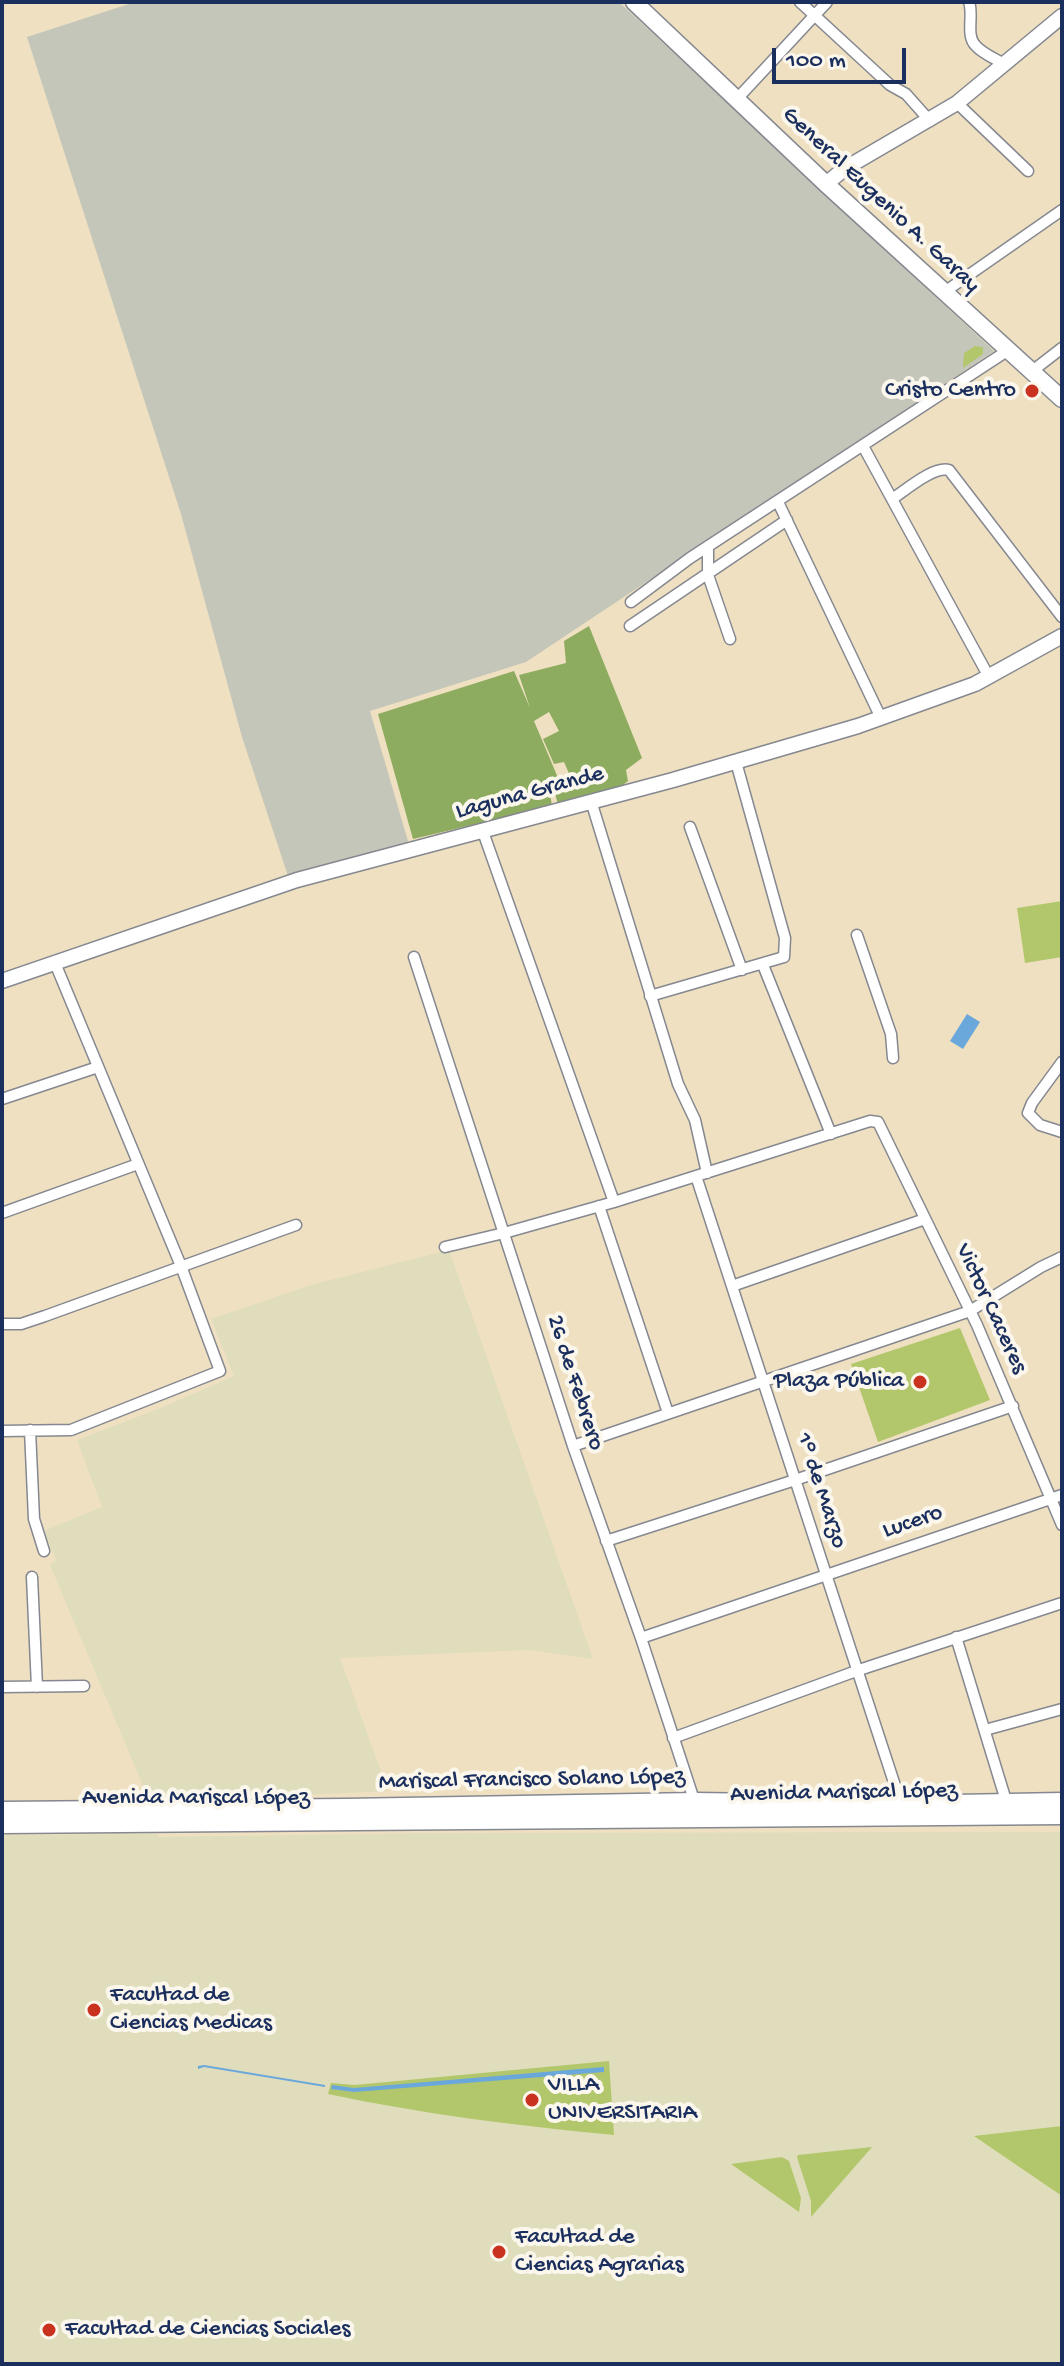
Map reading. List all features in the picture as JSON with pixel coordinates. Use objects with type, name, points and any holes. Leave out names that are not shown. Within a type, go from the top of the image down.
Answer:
[{"type":"highway","points":[[902,1811],[1062,1802]]},
{"type":"highway","points":[[275,1804],[313,1805],[323,1809]]},
{"type":"highway","name":"Mariscal Francisco Solano López","points":[[2,1811],[697,1811]]},
{"type":"highway","name":"Avenida Mariscal López","points":[[2,1824],[697,1811],[1062,1815]]},
{"type":"main road","name":"General Eugenio A. Garay","points":[[634,2],[943,293],[1062,399]]},
{"type":"main road","points":[[826,184],[844,169],[957,103],[1062,16]]},
{"type":"main road","name":"Laguna Grande","points":[[2,981],[297,880],[736,762],[881,718],[989,677],[1062,636]]},
{"type":"street","points":[[800,2],[880,77],[913,100],[930,121]]},
{"type":"street","points":[[736,100],[827,2]]},
{"type":"street","points":[[969,2],[972,11],[971,39],[976,46],[1004,64]]},
{"type":"street","points":[[957,103],[1028,171]]},
{"type":"street","points":[[943,293],[1062,210]]},
{"type":"street","points":[[1031,372],[1062,348]]},
{"type":"street","points":[[631,602],[708,546],[1007,351]]},
{"type":"street","points":[[863,446],[989,677]]},
{"type":"street","points":[[892,499],[933,473],[941,469],[949,470],[1062,617]]},
{"type":"street","points":[[778,502],[881,718]]},
{"type":"street","points":[[630,626],[787,520]]},
{"type":"street","points":[[708,546],[708,575],[730,639]]},
{"type":"street","points":[[650,996],[784,957],[786,948],[736,762]]},
{"type":"street","name":"1° de Marzo","points":[[591,801],[678,1084],[695,1120],[702,1175],[732,1286],[859,1670],[902,1811]]},
{"type":"street","points":[[690,827],[742,970]]},
{"type":"street","points":[[482,829],[614,1202]]},
{"type":"street","points":[[857,935],[891,1034],[893,1058]]},
{"type":"street","name":"26 de Febrero","points":[[414,957],[573,1446],[641,1638],[697,1811]]},
{"type":"street","points":[[2,1431],[71,1430],[220,1371],[181,1266],[55,963]]},
{"type":"street","points":[[445,1247],[614,1202],[831,1134],[763,965]]},
{"type":"street","points":[[1062,1062],[1028,1113],[1040,1125],[1062,1132]]},
{"type":"street","points":[[2,1099],[98,1067]]},
{"type":"street","name":"Victor Caceres","points":[[831,1134],[870,1121],[878,1122],[883,1128],[1056,1496],[1062,1525]]},
{"type":"street","points":[[2,1213],[138,1164]]},
{"type":"street","points":[[599,1206],[668,1413]]},
{"type":"street","points":[[732,1286],[925,1219]]},
{"type":"street","points":[[2,1324],[21,1324],[45,1316],[296,1225]]},
{"type":"street","points":[[573,1446],[970,1311],[1062,1257]]},
{"type":"street","points":[[606,1541],[1013,1406]]},
{"type":"street","points":[[30,1430],[34,1519],[44,1551]]},
{"type":"street","name":"Lucero","points":[[641,1638],[1056,1496]]},
{"type":"street","points":[[32,1577],[37,1687]]},
{"type":"street","points":[[673,1738],[859,1670],[1062,1603]]},
{"type":"street","points":[[956,1637],[1007,1804]]},
{"type":"street","points":[[2,1687],[84,1686]]},
{"type":"street","points":[[985,1730],[1062,1709]]},
{"type":"shaded area","points":[[135,2],[619,2],[994,351],[526,662],[370,711],[410,848],[289,879],[242,737],[181,514],[27,37]]},
{"type":"shaded area","points":[[449,1250],[593,1659],[529,1650],[340,1658],[388,1791],[150,1802],[50,1565],[56,1560],[44,1531],[102,1507],[77,1440],[234,1376],[211,1319],[311,1285]]},
{"type":"shaded area","name":"VILLA UNIVERSITARIA","points":[[1062,1832],[1062,2364],[2,2364],[2,1835],[158,1834],[159,1837],[433,1833]]},
{"type":"green space","points":[[975,346],[983,347],[983,354],[963,368],[964,353]]},
{"type":"green space","points":[[589,626],[642,758],[626,770],[628,781],[618,789],[558,805],[555,793],[574,785],[564,762],[554,764],[543,739],[559,731],[549,712],[534,721],[561,785],[550,793],[552,806],[413,839],[378,714],[514,671],[530,708],[519,675],[566,663],[564,641]]},
{"type":"green space","points":[[1062,901],[1062,957],[1025,963],[1017,908]]},
{"type":"green space","name":"Plaza Pública","points":[[960,1328],[990,1400],[878,1442],[851,1364]]},
{"type":"green space","points":[[609,2061],[614,2135],[471,2119],[328,2094],[331,2083],[355,2085]]},
{"type":"green space","points":[[1062,2126],[1062,2196],[974,2136]]},
{"type":"green space","points":[[872,2147],[811,2217],[811,2201],[798,2155]]},
{"type":"green space","points":[[782,2157],[789,2161],[801,2198],[799,2212],[731,2164]]},
{"type":"water","points":[[967,1014],[980,1022],[963,1049],[950,1041]]},
{"type":"water","points":[[198,2066],[325,2087],[204,2067],[198,2069]]},
{"type":"water","points":[[604,2067],[604,2072],[354,2092],[331,2089],[332,2085],[354,2088]]},
{"type":"place","name":"Cristo Centro","points":[[1032,391]]},
{"type":"place","name":"Plaza Pública","points":[[920,1382]]},
{"type":"place","name":"Facultad de Ciencias Medicas","points":[[94,2010]]},
{"type":"place","name":"VILLA UNIVERSITARIA","points":[[532,2100]]},
{"type":"place","name":"Facultad de Ciencias Agrarias","points":[[499,2252]]},
{"type":"place","name":"Facultad de Ciencias Sociales","points":[[49,2330]]}]
